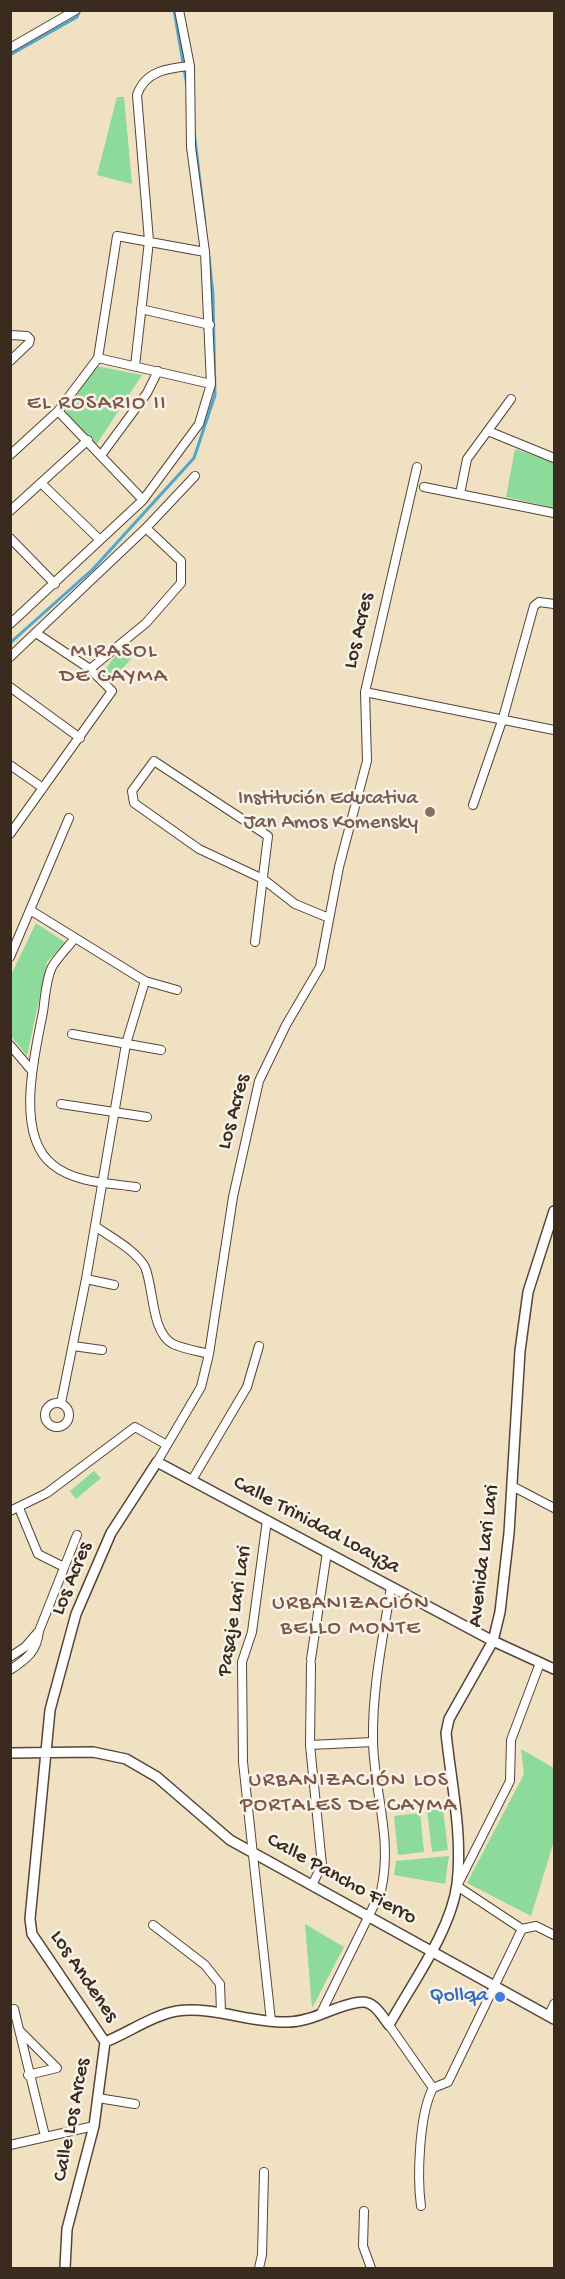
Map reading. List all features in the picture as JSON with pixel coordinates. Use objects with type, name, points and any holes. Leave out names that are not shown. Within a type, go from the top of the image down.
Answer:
[{"type":"street","points":[[10,48],[76,10]]},
{"type":"street","points":[[11,624],[144,500],[199,424],[211,384],[205,252],[191,147],[190,66],[179,10]]},
{"type":"street","points":[[135,366],[149,241],[138,91],[158,70],[190,66]]},
{"type":"street","points":[[10,455],[58,411],[98,358],[114,239],[120,235],[205,252]]},
{"type":"street","points":[[141,309],[210,325]]},
{"type":"street","points":[[10,335],[27,336],[30,339],[29,343],[10,361]]},
{"type":"street","points":[[98,358],[211,384]]},
{"type":"street","points":[[102,454],[147,393],[158,371]]},
{"type":"street","points":[[460,494],[467,459],[510,399]]},
{"type":"street","points":[[58,411],[144,500]]},
{"type":"street","points":[[488,431],[555,458]]},
{"type":"street","points":[[10,512],[88,440]]},
{"type":"street","name":"Los Acres","points":[[47,1752],[50,1710],[76,1614],[111,1533],[157,1462],[201,1387],[209,1354],[233,1197],[259,1082],[286,1025],[320,967],[339,867],[367,761],[365,692],[417,467]]},
{"type":"street","points":[[10,657],[146,528],[195,477]]},
{"type":"street","points":[[41,483],[100,540]]},
{"type":"street","points":[[424,487],[555,513]]},
{"type":"street","points":[[90,669],[146,623],[181,583],[181,561],[146,528]]},
{"type":"street","points":[[10,538],[55,584]]},
{"type":"street","points":[[473,805],[503,718],[534,606],[539,602],[555,604]]},
{"type":"street","points":[[10,834],[112,691],[90,669],[36,633]]},
{"type":"street","points":[[10,687],[80,738]]},
{"type":"street","points":[[365,692],[555,730]]},
{"type":"street","points":[[255,942],[263,879],[268,836],[154,761],[132,791],[134,803],[199,849],[263,879],[295,904],[329,918]]},
{"type":"street","points":[[10,765],[43,788]]},
{"type":"street","points":[[10,957],[69,818]]},
{"type":"street","points":[[30,910],[145,981],[177,990]]},
{"type":"street","points":[[75,938],[52,968],[32,1071],[32,1116],[35,1138],[42,1154],[52,1165],[69,1175],[136,1187]]},
{"type":"street","points":[[61,1403],[86,1279],[126,1044],[145,981]]},
{"type":"street","points":[[72,1034],[161,1050]]},
{"type":"street","points":[[10,1045],[32,1071]]},
{"type":"street","points":[[61,1104],[147,1117]]},
{"type":"street","name":"Avenida Lari Lari","points":[[389,2025],[447,1922],[457,1886],[459,1857],[446,1733],[448,1719],[493,1641],[500,1612],[512,1486],[520,1351],[528,1292],[542,1242],[555,1211]]},
{"type":"street","points":[[95,1226],[121,1244],[145,1267],[156,1317],[166,1339],[174,1345],[209,1354]]},
{"type":"street","points":[[86,1279],[114,1285]]},
{"type":"street","points":[[73,1346],[102,1350]]},
{"type":"street","points":[[192,1480],[247,1388],[259,1346]]},
{"type":"street","points":[[10,1511],[47,1493],[135,1427],[167,1445]]},
{"type":"street","name":"Calle Trinidad Loayza","points":[[157,1462],[493,1641],[555,1669]]},
{"type":"street","points":[[512,1486],[555,1508]]},
{"type":"street","points":[[19,1508],[38,1554],[64,1567]]},
{"type":"street","name":"Pasaje Lari Lari","points":[[252,1852],[243,1762],[242,1662],[252,1632],[267,1520]]},
{"type":"street","points":[[10,1670],[29,1658],[38,1643],[39,1631],[77,1535]]},
{"type":"street","points":[[312,1885],[322,1866],[310,1745],[311,1662],[327,1552]]},
{"type":"street","points":[[320,2016],[381,1891],[387,1859],[373,1742],[375,1690],[392,1587]]},
{"type":"street","points":[[10,1657],[25,1647],[39,1631]]},
{"type":"street","points":[[540,1663],[511,1740],[510,1781],[457,1886],[522,1929],[536,1926],[555,1935]]},
{"type":"street","points":[[310,1745],[373,1742]]},
{"type":"street","name":"Los Andenes","points":[[47,1752],[30,1919],[32,1934],[105,2042]]},
{"type":"street","name":"Calle Pancho Fierro","points":[[10,1753],[93,1752],[126,1759],[157,1777],[230,1840],[552,2017]]},
{"type":"street","points":[[252,1852],[271,2021]]},
{"type":"street","points":[[459,1857],[463,1864],[468,1863]]},
{"type":"street","points":[[153,1925],[205,1965],[220,1984],[221,2012]]},
{"type":"street","points":[[421,2206],[426,2105],[433,2088],[448,2082],[522,1929]]},
{"type":"street","name":"Calle Los Arces","points":[[65,2268],[67,2229],[94,2126],[105,2042],[175,2012],[221,2012],[271,2021],[302,2021],[367,2002],[373,2005],[389,2025],[433,2088]]},
{"type":"street","points":[[552,2017],[555,2004]]},
{"type":"street","points":[[14,2009],[28,2075],[45,2136]]},
{"type":"street","points":[[20,2031],[57,2068],[28,2075]]},
{"type":"street","points":[[98,2098],[135,2104]]},
{"type":"street","points":[[10,2145],[94,2126]]},
{"type":"street","points":[[258,2268],[262,2255],[264,2172]]},
{"type":"street","points":[[364,2211],[363,2246],[371,2268]]},
{"type":"green space","points":[[117,97],[124,97],[132,184],[97,175]]},
{"type":"green space","points":[[96,366],[142,375],[95,447],[64,414]]},
{"type":"green space","points":[[515,449],[554,462],[554,508],[506,497]]},
{"type":"green space","points":[[123,646],[134,655],[110,684],[100,676]]},
{"type":"green space","points":[[36,923],[66,943],[47,962],[27,1056],[11,1036],[11,975]]},
{"type":"green space","points":[[94,1471],[101,1478],[76,1499],[70,1491]]},
{"type":"green space","points":[[521,1749],[554,1768],[554,1841],[531,1916],[467,1883],[524,1774]]},
{"type":"green space","points":[[443,1809],[448,1850],[432,1852],[427,1810]]},
{"type":"green space","points":[[420,1813],[424,1852],[398,1855],[394,1816]]},
{"type":"green space","points":[[449,1856],[445,1884],[394,1875],[396,1861]]},
{"type":"green space","points":[[305,1924],[344,1947],[312,2008]]},
{"type":"waterway","points":[[10,55],[77,17],[80,10]]},
{"type":"waterway","points":[[174,10],[187,86]]},
{"type":"waterway","points":[[194,131],[205,223]]},
{"type":"waterway","points":[[10,643],[93,569],[194,458],[215,395],[213,295],[209,257]]},
{"type":"place","name":"Institución Educativa Jan Amos Komensky","points":[[430,812]]},
{"type":"place","name":"Qollqa","points":[[500,1997]]},
{"type":"district","name":"EL ROSARIO II","points":[[97,405]]},
{"type":"district","name":"MIRASOL DE CAYMA","points":[[114,666]]},
{"type":"district","name":"URBANIZACIÓN BELLO MONTE","points":[[351,1618]]},
{"type":"district","name":"URBANIZACIÓN LOS PORTALES DE CAYMA","points":[[349,1794]]}]
